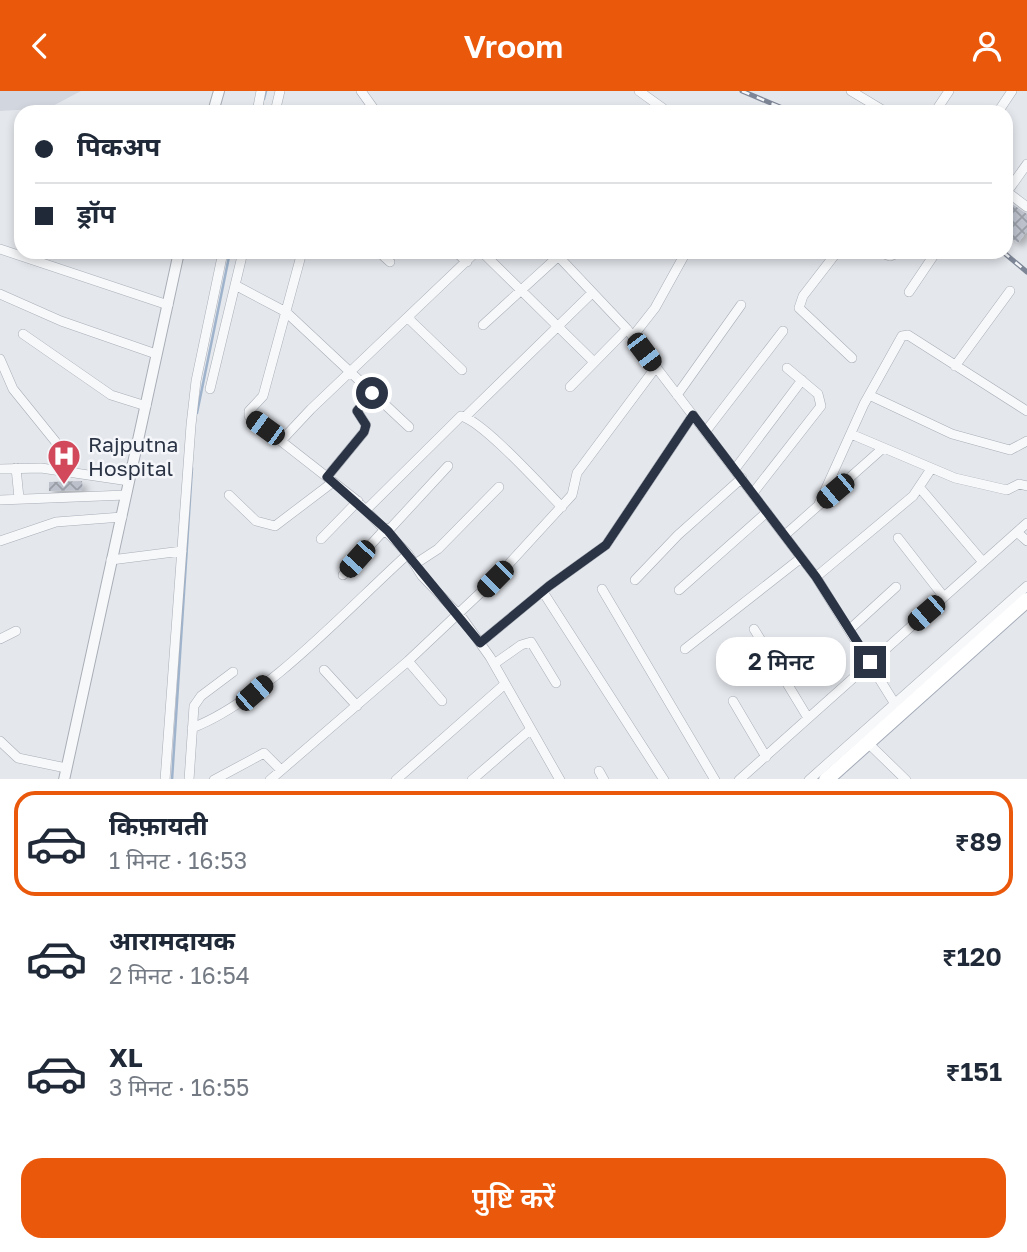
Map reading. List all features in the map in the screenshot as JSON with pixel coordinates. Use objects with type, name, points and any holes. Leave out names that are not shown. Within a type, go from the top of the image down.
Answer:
[{"type":"main road","points":[[831,778],[1027,600]]},
{"type":"street","points":[[639,91],[657,105]]},
{"type":"street","points":[[851,91],[866,95]]},
{"type":"street","points":[[1013,183],[1027,165]]},
{"type":"street","points":[[1013,196],[1027,207]]},
{"type":"street","points":[[30,259],[168,305]]},
{"type":"street","points":[[0,741],[18,758],[65,774],[178,259]]},
{"type":"street","points":[[165,779],[195,381],[221,259]]},
{"type":"street","points":[[209,389],[241,259]]},
{"type":"street","points":[[300,259],[263,396],[248,414],[358,501],[387,529],[480,643],[559,779]]},
{"type":"street","points":[[387,259],[390,262]]},
{"type":"street","points":[[464,259],[467,262]]},
{"type":"street","points":[[281,441],[471,259]]},
{"type":"street","points":[[487,259],[594,362]]},
{"type":"street","points":[[483,325],[555,259]]},
{"type":"street","points":[[566,259],[592,293],[630,333],[802,558],[850,629],[895,704]]},
{"type":"street","points":[[570,387],[654,308],[682,259]]},
{"type":"street","points":[[832,259],[803,296],[799,308],[852,358]]},
{"type":"street","points":[[909,292],[931,259]]},
{"type":"street","points":[[235,285],[286,312],[409,427]]},
{"type":"street","points":[[955,366],[1010,291]]},
{"type":"street","points":[[366,510],[454,420],[465,417],[592,293]]},
{"type":"street","points":[[0,294],[61,321],[156,353]]},
{"type":"street","points":[[677,395],[741,305]]},
{"type":"street","points":[[409,319],[462,370]]},
{"type":"street","points":[[706,431],[783,331]]},
{"type":"street","points":[[23,334],[111,395],[146,406]]},
{"type":"street","points":[[818,506],[869,395],[905,335],[1027,411]]},
{"type":"street","points":[[0,359],[13,389],[55,441],[67,471]]},
{"type":"street","points":[[270,779],[459,615],[562,507],[576,489],[577,473],[656,367]]},
{"type":"street","points":[[753,493],[821,406],[818,394],[787,368]]},
{"type":"street","points":[[735,469],[802,380]]},
{"type":"street","points":[[229,495],[256,521],[275,526],[330,479],[364,432],[366,425],[357,411],[372,393]]},
{"type":"street","points":[[869,395],[967,439],[1010,450],[1027,441]]},
{"type":"street","points":[[480,643],[542,592],[606,545],[693,415]]},
{"type":"street","points":[[465,417],[498,444],[562,507]]},
{"type":"street","points":[[851,434],[931,469],[1003,490],[1019,484],[1027,487]]},
{"type":"street","points":[[785,535],[883,449]]},
{"type":"street","points":[[343,575],[448,466]]},
{"type":"street","points":[[16,468],[19,498]]},
{"type":"street","points":[[0,469],[67,471],[129,481]]},
{"type":"street","points":[[816,577],[920,488],[931,469]]},
{"type":"street","points":[[635,580],[678,535],[742,478]]},
{"type":"street","points":[[415,564],[438,549],[499,487]]},
{"type":"street","points":[[920,488],[984,562]]},
{"type":"street","points":[[0,500],[126,495]]},
{"type":"street","points":[[321,539],[358,501]]},
{"type":"street","points":[[679,590],[767,512]]},
{"type":"street","points":[[0,541],[56,522],[122,517]]},
{"type":"street","points":[[739,779],[1027,523]]},
{"type":"street","points":[[1017,532],[1027,541]]},
{"type":"street","points":[[898,538],[944,597]]},
{"type":"street","points":[[111,560],[182,551]]},
{"type":"street","points":[[192,728],[215,718],[254,693],[408,554]]},
{"type":"street","points":[[685,649],[802,558]]},
{"type":"street","points":[[809,779],[1027,586]]},
{"type":"street","points":[[850,629],[896,587]]},
{"type":"street","points":[[602,589],[715,779]]},
{"type":"street","points":[[542,592],[664,779]]},
{"type":"street","points":[[754,629],[808,718]]},
{"type":"street","points":[[0,639],[16,631]]},
{"type":"street","points":[[494,664],[521,645],[531,642],[556,683]]},
{"type":"street","points":[[408,661],[442,701]]},
{"type":"street","points":[[324,670],[357,706]]},
{"type":"street","points":[[189,779],[195,702],[233,672]]},
{"type":"street","points":[[396,779],[505,684]]},
{"type":"street","points":[[733,701],[766,757]]},
{"type":"street","points":[[472,779],[531,729]]},
{"type":"street","points":[[869,742],[906,779]]},
{"type":"street","points":[[214,779],[264,753],[281,770]]},
{"type":"shaded area","points":[[0,91],[81,91],[55,105],[14,105],[14,110],[0,111]]},
{"type":"building","points":[[1013,205],[1027,214],[1027,231],[1018,243],[1013,239]]},
{"type":"building","points":[[82,481],[83,490],[49,491],[49,482]]},
{"type":"waterway","points":[[264,99],[266,91]]},
{"type":"waterway","points":[[197,413],[229,259]]},
{"type":"waterway","points":[[172,779],[192,468]]},
{"type":"railway","points":[[742,91],[775,105]]},
{"type":"railway","points":[[1011,259],[1027,272]]},
{"type":"place","name":"Rajputna Hospital","points":[[64,486]]},
{"type":"route","points":[[372,393],[357,411],[366,425],[364,432],[327,477],[388,531],[412,559],[422,576],[463,619],[480,643],[549,586],[606,545],[693,415],[816,577],[870,662]]}]
